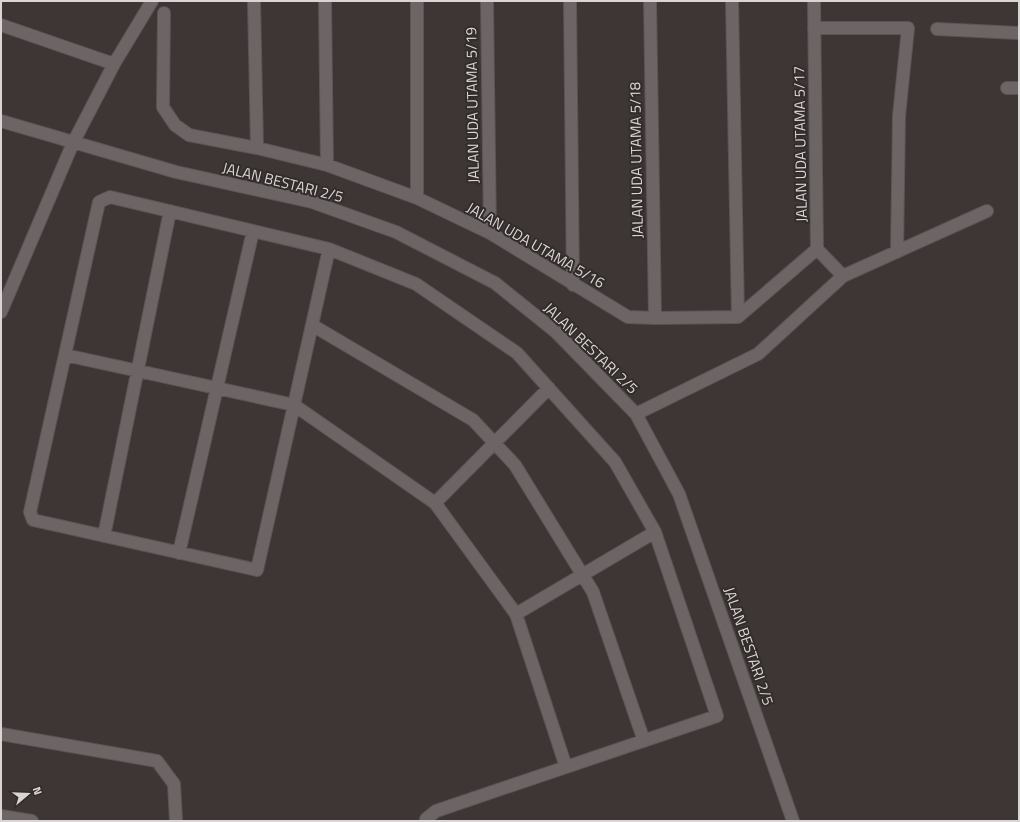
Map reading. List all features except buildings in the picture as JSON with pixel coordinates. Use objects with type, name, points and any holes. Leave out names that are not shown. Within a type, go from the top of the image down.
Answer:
[{"type":"street","points":[[2,309],[73,143],[114,64],[152,1]]},
{"type":"street","points":[[254,1],[257,148]]},
{"type":"street","points":[[324,1],[327,165]]},
{"type":"street","points":[[417,1],[417,198]]},
{"type":"street","name":"JALAN UDA UTAMA 5/19","points":[[487,1],[490,233]]},
{"type":"street","points":[[570,1],[573,285]]},
{"type":"street","name":"JALAN UDA UTAMA 5/18","points":[[650,1],[655,318]]},
{"type":"street","points":[[732,1],[738,316]]},
{"type":"street","name":"JALAN UDA UTAMA 5/17","points":[[814,1],[817,249]]},
{"type":"street","name":"JALAN UDA UTAMA 5/16","points":[[164,13],[163,107],[175,125],[189,135],[257,148],[327,165],[417,198],[490,233],[573,285],[628,317],[655,318],[738,316]]},
{"type":"street","points":[[1,25],[114,64]]},
{"type":"street","points":[[814,28],[908,28],[899,116],[896,252]]},
{"type":"street","points":[[937,30],[1019,33]]},
{"type":"street","points":[[1007,88],[1019,88]]},
{"type":"street","name":"JALAN BESTARI 2/5","points":[[1,121],[176,172],[312,202],[396,232],[495,282],[556,332],[636,414],[679,494],[794,821]]},
{"type":"street","points":[[329,249],[257,570],[33,520],[30,512],[99,202],[110,197],[329,249],[416,284],[517,353],[615,462],[655,532],[717,716],[436,811],[426,821]]},
{"type":"street","points":[[104,536],[170,211]]},
{"type":"street","points":[[636,414],[758,354],[843,276],[987,211]]},
{"type":"street","points":[[179,553],[253,231]]},
{"type":"street","points":[[738,316],[817,249],[843,276]]},
{"type":"street","points":[[312,326],[473,420],[515,464],[593,592],[644,741]]},
{"type":"street","points":[[65,355],[294,405],[436,503],[516,614],[566,767]]},
{"type":"street","points":[[436,503],[549,388]]},
{"type":"street","points":[[516,614],[655,532]]},
{"type":"street","points":[[1,734],[157,761],[174,784],[176,821]]},
{"type":"street","points":[[1,816],[32,821]]}]
